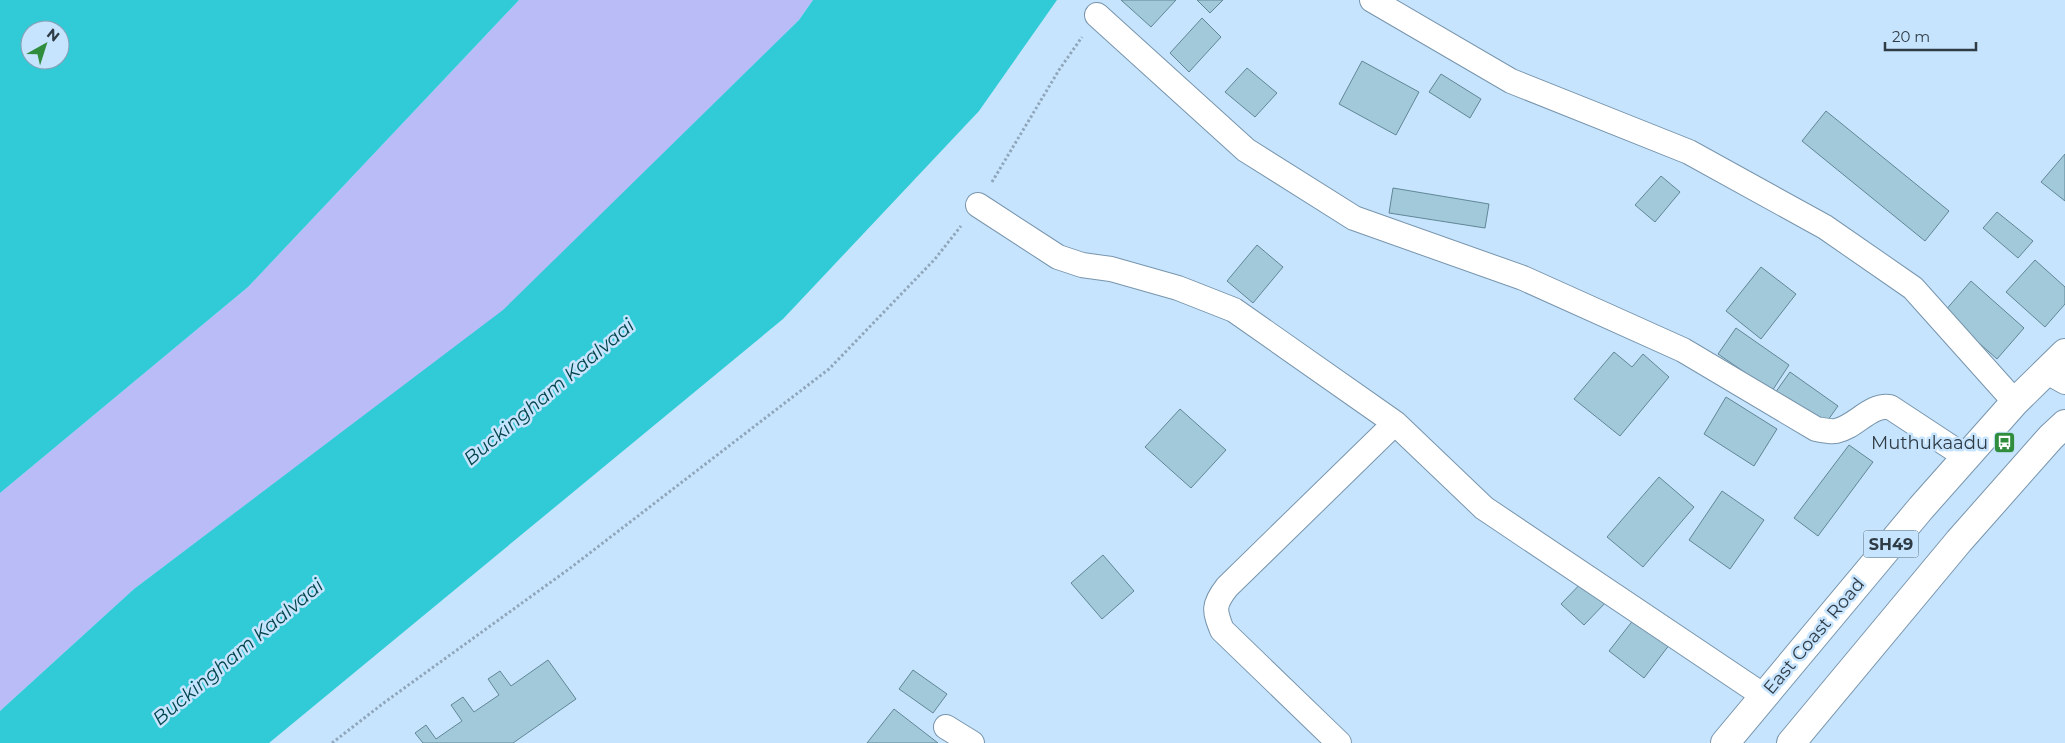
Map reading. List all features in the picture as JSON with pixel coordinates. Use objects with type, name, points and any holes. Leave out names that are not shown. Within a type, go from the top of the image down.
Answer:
[{"type":"main road","name":"East Coast Road","points":[[1725,743],[1921,508],[2015,402],[2059,369]]},
{"type":"main road","name":"SH49","points":[[1791,743],[1959,541],[2065,424]]},
{"type":"street","points":[[1372,0],[1511,81],[1689,152],[1825,227],[1913,288],[2015,402]]},
{"type":"street","points":[[1097,15],[1246,150],[1354,218],[1523,278],[1684,350],[1816,429],[1834,432],[1851,426],[1877,408],[1890,406],[1966,457]]},
{"type":"street","points":[[978,206],[1058,256],[1082,265],[1111,269],[1178,288],[1234,310],[1395,423],[1484,508],[1764,696]]},
{"type":"street","points":[[1339,743],[1222,630],[1215,611],[1218,599],[1227,587],[1395,423]]},
{"type":"street","points":[[946,727],[972,743]]},
{"type":"path","points":[[332,743],[385,702],[569,569],[828,369],[935,259],[978,206],[1059,70],[1097,15]]},
{"type":"shaded area","points":[[519,0],[813,0],[799,20],[503,311],[134,589],[0,711],[0,493],[248,287]]},
{"type":"water","points":[[0,0],[519,0],[248,287],[0,493]]},
{"type":"water","name":"Buckingham Kaalvaai","points":[[813,0],[1057,0],[979,111],[783,319],[269,743],[0,743],[0,711],[134,589],[503,310],[799,20]]},
{"type":"building","points":[[1121,0],[1176,0],[1151,27]]},
{"type":"building","points":[[1197,0],[1223,0],[1210,13]]},
{"type":"building","points":[[1202,18],[1221,37],[1189,72],[1170,53]]},
{"type":"building","points":[[1362,61],[1419,92],[1396,135],[1339,104]]},
{"type":"building","points":[[1247,68],[1277,93],[1255,117],[1225,92]]},
{"type":"building","points":[[1441,74],[1481,99],[1470,118],[1429,92]]},
{"type":"building","points":[[1826,111],[1949,211],[1925,241],[1802,141]]},
{"type":"building","points":[[2065,154],[2065,201],[2041,182]]},
{"type":"building","points":[[1661,176],[1680,192],[1655,222],[1635,205]]},
{"type":"building","points":[[1393,188],[1489,204],[1485,228],[1389,213]]},
{"type":"building","points":[[1997,212],[2033,241],[2018,258],[1983,228]]},
{"type":"building","points":[[1257,245],[1283,267],[1253,303],[1227,281]]},
{"type":"building","points":[[2035,260],[2065,287],[2065,304],[2045,327],[2006,292]]},
{"type":"building","points":[[1761,267],[1796,294],[1761,339],[1726,311]]},
{"type":"building","points":[[1971,281],[2024,328],[1997,359],[1944,312]]},
{"type":"building","points":[[1736,328],[1789,365],[1772,391],[1718,354]]},
{"type":"building","points":[[1614,352],[1632,367],[1643,354],[1669,377],[1620,436],[1574,399]]},
{"type":"building","points":[[1790,372],[1838,406],[1823,427],[1775,393]]},
{"type":"building","points":[[1726,397],[1777,429],[1754,466],[1704,434]]},
{"type":"building","points":[[1180,409],[1226,450],[1191,488],[1145,447]]},
{"type":"building","points":[[1849,445],[1873,462],[1818,536],[1794,518]]},
{"type":"building","points":[[1659,477],[1694,507],[1643,567],[1607,537]]},
{"type":"building","points":[[1722,491],[1764,520],[1730,569],[1689,540]]},
{"type":"building","points":[[1103,555],[1134,591],[1102,619],[1071,583]]},
{"type":"building","points":[[1587,577],[1609,599],[1584,625],[1561,604]]},
{"type":"building","points":[[1638,614],[1673,640],[1644,678],[1609,651]]},
{"type":"building","points":[[548,660],[576,699],[513,743],[423,743],[415,733],[426,725],[436,739],[462,721],[451,705],[463,697],[474,712],[499,695],[488,679],[500,671],[511,686]]},
{"type":"building","points":[[913,670],[947,694],[933,713],[899,689]]},
{"type":"building","points":[[894,709],[938,743],[867,743]]},
{"type":"place","name":"Muthukaadu","points":[[2004,443]]}]
